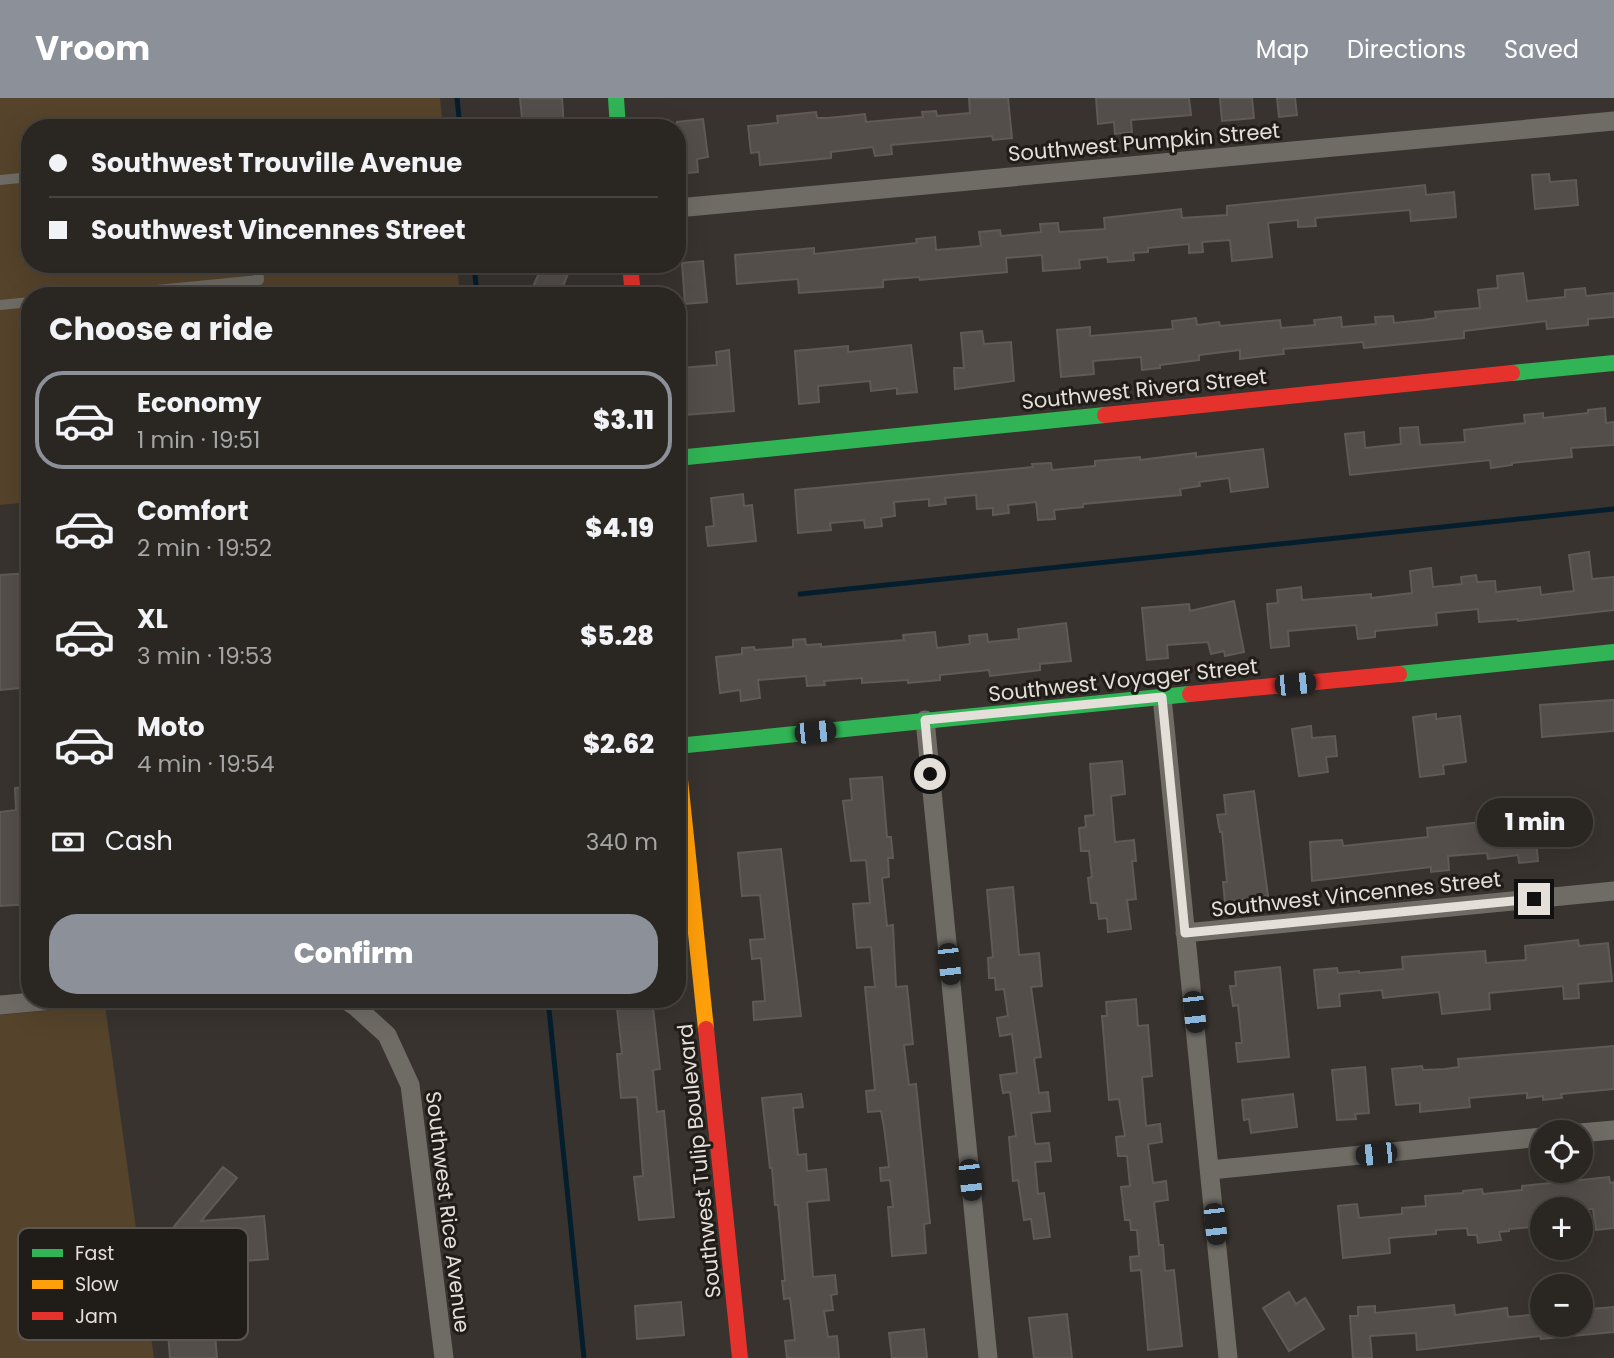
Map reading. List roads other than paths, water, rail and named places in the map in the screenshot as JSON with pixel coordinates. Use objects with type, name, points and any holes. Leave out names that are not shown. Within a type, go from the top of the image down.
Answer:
[{"type":"street","points":[[616,98],[617,119]]},
{"type":"street","name":"Southwest Pumpkin Street","points":[[686,207],[1614,121]]},
{"type":"street","name":"Southwest Rivera Street","points":[[686,457],[1614,363]]},
{"type":"street","name":"Southwest Voyager Street","points":[[686,747],[925,720],[1614,652]]},
{"type":"street","points":[[1162,697],[1228,1358]]},
{"type":"street","points":[[925,720],[988,1358]]},
{"type":"street","name":"Southwest Tulip Boulevard","points":[[686,835],[740,1358]]},
{"type":"street","name":"Southwest Vincennes Street","points":[[1185,933],[1614,891]]},
{"type":"street","points":[[0,1005],[21,1003]]},
{"type":"street","name":"Southwest Rice Avenue","points":[[355,1008],[387,1035],[410,1085],[444,1358]]},
{"type":"street","points":[[1593,1132],[1614,1130]]},
{"type":"street","points":[[1210,1170],[1530,1138]]},
{"type":"lane","points":[[0,180],[21,178]]},
{"type":"lane","points":[[187,287],[259,280],[259,273]]},
{"type":"lane","points":[[0,305],[21,303]]},
{"type":"waterway","points":[[457,98],[459,119]]},
{"type":"waterway","points":[[475,273],[476,287]]},
{"type":"waterway","points":[[800,594],[1614,509]]},
{"type":"waterway","points":[[549,1008],[584,1358]]}]
